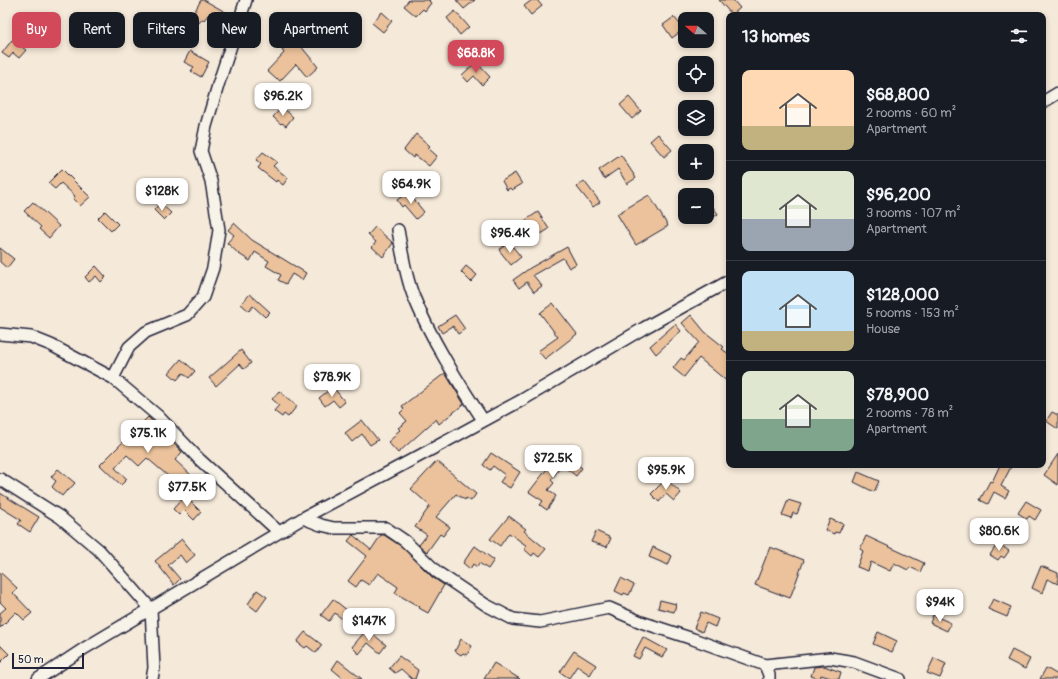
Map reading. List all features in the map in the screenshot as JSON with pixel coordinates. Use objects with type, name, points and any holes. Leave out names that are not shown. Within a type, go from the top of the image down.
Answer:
[{"type":"street","points":[[113,378],[129,347],[140,337],[146,332],[187,315],[203,297],[214,268],[219,230],[211,181],[201,151],[206,126],[219,82],[246,0]]},
{"type":"street","points":[[1046,100],[1058,93]]},
{"type":"street","points":[[398,230],[404,264],[413,294],[451,371],[483,420]]},
{"type":"street","points":[[38,679],[57,666],[303,518],[522,400],[644,328],[726,283]]},
{"type":"street","points":[[0,334],[31,337],[58,348],[113,378],[158,416],[200,460],[279,532]]},
{"type":"street","points":[[0,479],[60,516],[99,550],[151,609],[154,668],[152,679]]},
{"type":"street","points":[[303,518],[321,526],[334,528],[386,528],[406,541],[437,572],[486,606],[513,618],[540,622],[609,608],[641,622],[765,665],[830,658],[854,662],[900,679]]},
{"type":"street","points":[[765,665],[769,679]]},
{"type":"building","points":[[201,0],[204,0],[225,12],[207,12],[207,16],[199,23],[199,12],[194,12]]},
{"type":"building","points":[[409,0],[430,0],[429,1],[431,3],[425,11],[423,9],[416,16],[404,6]]},
{"type":"building","points":[[456,0],[475,0],[464,9]]},
{"type":"building","points":[[532,0],[537,0],[542,6],[531,15],[524,6]]},
{"type":"building","points":[[719,0],[733,0],[740,8],[735,12],[729,12]]},
{"type":"building","points":[[455,11],[469,27],[460,35],[447,18]]},
{"type":"building","points":[[382,12],[392,21],[383,32],[372,23]]},
{"type":"building","points":[[674,17],[678,22],[678,34],[672,38],[663,25]]},
{"type":"building","points":[[12,40],[12,48],[23,48],[26,50],[19,58],[13,53],[9,58],[2,53]]},
{"type":"building","points":[[284,48],[302,48],[318,67],[307,77],[296,64],[280,81],[267,71],[284,53],[282,50]]},
{"type":"building","points":[[190,51],[209,62],[201,77],[191,71],[194,67],[184,62]]},
{"type":"building","points":[[476,62],[490,77],[482,85],[474,76],[468,82],[462,75]]},
{"type":"building","points":[[629,97],[641,111],[632,119],[620,105]]},
{"type":"building","points":[[282,107],[293,117],[286,126],[282,123],[281,124],[273,117]]},
{"type":"building","points":[[416,134],[430,146],[428,148],[437,156],[429,166],[415,155],[413,158],[404,150]]},
{"type":"building","points":[[658,134],[672,150],[664,157],[650,141]]},
{"type":"building","points":[[263,152],[277,162],[273,166],[288,178],[283,185],[277,180],[276,182],[258,168],[261,164],[256,160]]},
{"type":"building","points":[[621,155],[636,178],[627,184],[618,169],[604,179],[599,170]]},
{"type":"building","points":[[62,169],[90,197],[80,206],[73,199],[75,196],[61,183],[55,189],[48,183]]},
{"type":"building","points":[[515,173],[522,184],[512,190],[510,188],[507,190],[502,181]]},
{"type":"building","points":[[584,181],[600,202],[593,207],[577,187]]},
{"type":"building","points":[[408,192],[424,212],[416,219],[404,205],[402,207],[397,200]]},
{"type":"building","points":[[649,195],[668,226],[636,245],[617,214]]},
{"type":"building","points":[[33,202],[59,226],[49,238],[39,229],[41,227],[24,211]]},
{"type":"building","points":[[160,203],[171,213],[164,220],[154,210]]},
{"type":"building","points":[[714,208],[718,214],[714,217]]},
{"type":"building","points":[[105,211],[118,224],[111,231],[98,218]]},
{"type":"building","points":[[538,212],[549,229],[541,234],[535,225],[528,230],[523,222]]},
{"type":"building","points":[[234,223],[252,240],[306,273],[302,280],[292,274],[286,284],[278,280],[281,275],[266,266],[269,261],[255,252],[250,261],[239,254],[227,243],[234,235],[228,230]]},
{"type":"building","points":[[375,227],[393,243],[383,257],[372,247],[376,242],[368,235]]},
{"type":"building","points":[[509,242],[521,257],[511,265],[499,250]]},
{"type":"building","points":[[567,247],[576,264],[569,268],[563,258],[533,275],[542,286],[534,292],[527,282],[519,288],[513,280],[530,268]]},
{"type":"building","points":[[0,248],[14,259],[7,268],[0,262]]},
{"type":"building","points":[[96,266],[106,277],[101,282],[96,276],[89,282],[85,277]]},
{"type":"building","points":[[466,266],[477,275],[471,282],[461,272]]},
{"type":"building","points":[[250,294],[270,312],[265,317],[253,306],[249,311],[241,304]]},
{"type":"building","points":[[553,303],[577,334],[545,359],[538,351],[558,337],[540,313]]},
{"type":"building","points":[[455,315],[465,329],[458,334],[453,326],[442,333],[438,326]]},
{"type":"building","points":[[691,315],[705,332],[724,347],[722,349],[726,352],[726,380],[699,358],[684,377],[673,368],[681,358],[684,360],[699,342],[682,323]]},
{"type":"building","points":[[675,324],[681,331],[656,354],[650,346]]},
{"type":"building","points":[[241,350],[251,363],[244,369],[240,364],[216,386],[209,378]]},
{"type":"building","points":[[181,359],[195,371],[189,378],[183,373],[177,380],[169,373]]},
{"type":"building","points":[[445,373],[464,404],[439,424],[436,419],[398,453],[388,442],[400,430],[398,428],[407,421],[400,413],[404,409],[402,406]]},
{"type":"building","points":[[333,387],[345,402],[339,407],[333,400],[325,406],[319,398]]},
{"type":"building","points":[[279,391],[297,406],[288,417],[284,414],[282,417],[274,411],[279,405],[272,399]]},
{"type":"building","points":[[1052,412],[1058,415],[1058,429],[1046,421]]},
{"type":"building","points":[[148,417],[182,452],[175,460],[192,476],[182,488],[147,458],[139,466],[127,455],[115,468],[127,479],[121,485],[100,465]]},
{"type":"building","points":[[362,420],[378,440],[370,445],[362,434],[352,442],[345,433]]},
{"type":"building","points":[[561,451],[582,468],[576,476],[562,465],[551,480],[554,483],[548,490],[556,496],[547,510],[540,505],[543,501],[529,492]]},
{"type":"building","points":[[491,453],[520,472],[510,488],[500,482],[505,475],[493,466],[490,470],[483,465]]},
{"type":"building","points":[[1058,454],[1058,485],[1044,475]]},
{"type":"building","points":[[437,461],[476,494],[471,501],[466,498],[465,500],[456,494],[436,517],[450,527],[443,536],[440,534],[427,552],[419,545],[427,535],[415,527],[430,506],[411,489]]},
{"type":"building","points":[[999,468],[1010,468],[1001,486],[1009,491],[1005,498],[994,492],[988,504],[980,500],[990,481],[992,482]]},
{"type":"building","points":[[58,469],[75,483],[62,496],[52,487],[56,481],[51,477]]},
{"type":"building","points":[[858,472],[879,481],[874,492],[854,482]]},
{"type":"building","points":[[666,479],[681,493],[674,501],[666,494],[659,502],[651,494]]},
{"type":"building","points":[[0,493],[39,517],[30,532],[18,524],[21,520],[0,507]]},
{"type":"building","points":[[185,496],[201,512],[194,520],[184,510],[179,515],[173,509]]},
{"type":"building","points":[[788,500],[801,504],[797,514],[793,513],[791,518],[782,515]]},
{"type":"building","points":[[1026,501],[1041,510],[1035,520],[1029,516],[1027,519],[1018,513]]},
{"type":"building","points":[[509,516],[526,529],[524,531],[546,549],[539,557],[534,553],[532,556],[524,549],[527,546],[509,533],[500,546],[490,539]]},
{"type":"building","points":[[830,519],[843,524],[839,533],[835,532],[834,534],[825,530]]},
{"type":"building","points":[[596,531],[611,538],[607,547],[591,542]]},
{"type":"building","points":[[353,535],[371,550],[381,535],[384,535],[401,546],[432,577],[444,585],[428,613],[395,593],[398,587],[378,573],[369,585],[361,580],[356,587],[348,581],[367,556],[348,541]]},
{"type":"building","points":[[866,536],[924,563],[920,572],[910,567],[908,570],[894,563],[890,571],[871,562],[868,571],[857,567],[863,551],[860,549]]},
{"type":"building","points":[[182,539],[195,555],[186,563],[180,555],[168,565],[180,579],[174,585],[155,561]]},
{"type":"building","points":[[998,543],[1009,551],[1004,558],[1001,556],[998,560],[990,555]]},
{"type":"building","points":[[475,546],[494,560],[488,569],[479,563],[477,567],[473,564],[470,569],[463,563]]},
{"type":"building","points":[[653,547],[672,556],[668,565],[649,557]]},
{"type":"building","points":[[770,547],[804,560],[790,598],[755,585]]},
{"type":"building","points":[[1041,566],[1058,573],[1058,584],[1047,579],[1042,593],[1032,588]]},
{"type":"building","points":[[0,572],[17,588],[13,593],[32,613],[24,620],[16,612],[0,628],[0,613],[6,608],[0,602]]},
{"type":"building","points":[[621,578],[634,585],[629,595],[624,593],[623,595],[615,591]]},
{"type":"building","points":[[257,590],[267,597],[257,611],[248,604]]},
{"type":"building","points":[[333,599],[348,611],[342,619],[335,613],[329,621],[321,615]]},
{"type":"building","points":[[993,599],[1011,607],[1007,617],[988,609]]},
{"type":"building","points":[[660,600],[676,604],[674,612],[658,608]]},
{"type":"building","points":[[701,612],[718,619],[715,627],[706,623],[702,632],[694,628]]},
{"type":"building","points":[[933,615],[951,623],[947,631],[930,623]]},
{"type":"building","points":[[367,629],[386,645],[380,653],[368,643],[359,654],[352,647]]},
{"type":"building","points":[[305,632],[322,645],[316,653],[307,646],[305,648],[297,642]]},
{"type":"building","points":[[878,632],[897,641],[892,652],[873,644]]},
{"type":"building","points":[[643,637],[667,650],[662,657],[645,648],[639,659],[633,656]]},
{"type":"building","points":[[461,639],[472,646],[467,655],[463,653],[461,655],[455,651]]},
{"type":"building","points":[[0,645],[9,654],[0,663]]},
{"type":"building","points":[[1012,650],[1030,659],[1025,669],[1007,660]]},
{"type":"building","points":[[574,651],[596,665],[590,675],[577,666],[569,678],[560,672]]},
{"type":"building","points":[[399,656],[418,670],[415,679],[412,679],[401,669],[395,673],[389,668]]},
{"type":"building","points":[[934,658],[946,664],[940,678],[927,673]]},
{"type":"building","points":[[338,660],[362,679],[344,679],[332,669]]},
{"type":"building","points":[[494,663],[520,679],[484,679]]},
{"type":"building","points":[[824,666],[841,672],[839,679],[821,675],[820,679],[811,676],[814,667]]},
{"type":"building","points":[[1046,668],[1058,675],[1058,679],[1040,679]]}]
